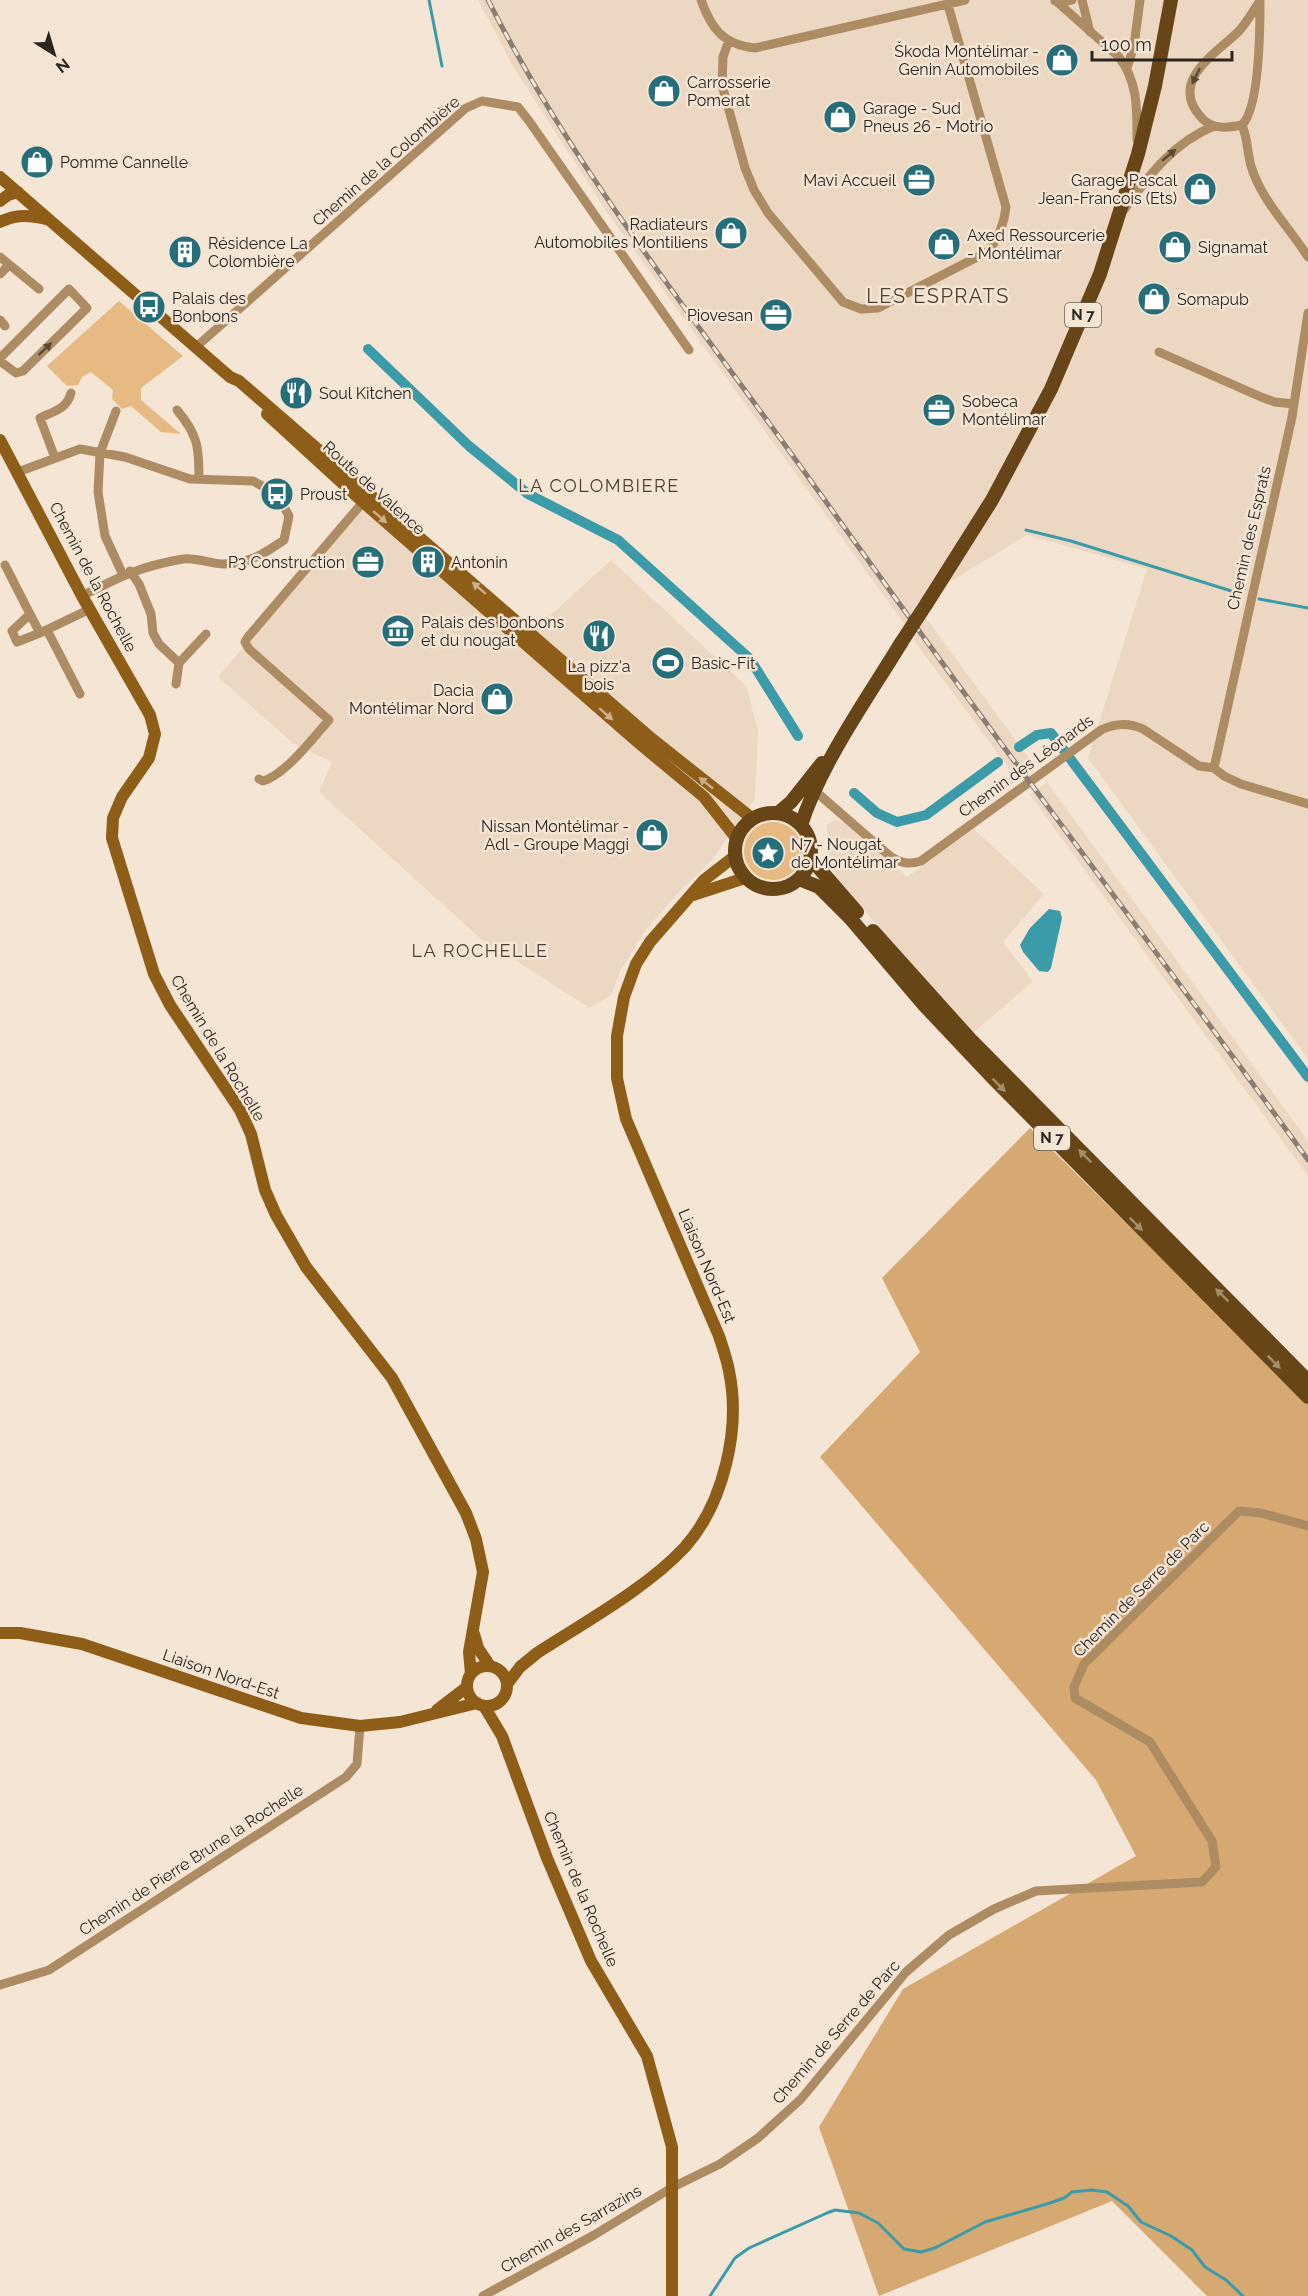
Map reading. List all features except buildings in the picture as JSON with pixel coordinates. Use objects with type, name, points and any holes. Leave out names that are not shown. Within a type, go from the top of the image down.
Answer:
[{"type":"main road","name":"N 7","points":[[801,825],[815,791],[848,730],[992,500],[1051,389],[1100,274],[1119,217],[1155,86],[1171,0]]},
{"type":"main road","name":"Route de Valence","points":[[0,177],[230,377],[236,386],[363,502],[704,797],[737,839]]},
{"type":"main road","points":[[0,201],[8,195],[20,195],[17,210],[6,219]]},
{"type":"main road","points":[[6,219],[27,215],[47,219]]},
{"type":"main road","name":"Route de Valence","points":[[230,377],[239,381],[344,470],[652,739],[753,819]]},
{"type":"main road","name":"Chemin de la Rochelle","points":[[0,440],[82,596],[150,715],[155,734],[149,758],[122,797],[113,818],[112,838],[154,974],[170,1005],[240,1110],[251,1134],[265,1190],[276,1215],[306,1267],[392,1378],[466,1513],[476,1539],[483,1572],[469,1652],[471,1674]]},
{"type":"main road","name":"N 7","points":[[778,813],[811,778],[848,730]]},
{"type":"main road","points":[[769,813],[778,813],[795,819],[801,825],[810,842],[811,859],[806,871],[799,879],[782,888],[772,890],[762,888],[745,878],[738,867],[735,856],[737,839],[743,828],[753,819],[769,813]]},
{"type":"main road","name":"Liaison Nord-Est","points":[[508,1683],[520,1667],[537,1653],[622,1597],[670,1561],[686,1545],[708,1512],[725,1472],[733,1425],[730,1373],[719,1336],[626,1119],[617,1078],[617,1036],[624,997],[636,964],[650,942],[704,880],[735,856]]},
{"type":"main road","name":"N 7","points":[[811,859],[970,1039],[1308,1381]]},
{"type":"main road","points":[[689,896],[745,878]]},
{"type":"main road","name":"N 7","points":[[799,879],[819,887],[834,901],[924,1005],[992,1077],[1308,1397]]},
{"type":"main road","points":[[473,1630],[478,1648],[494,1667],[504,1674],[508,1683],[507,1693],[501,1701],[494,1705],[480,1705],[470,1696],[467,1687],[471,1674],[479,1667],[494,1667]]},
{"type":"main road","name":"Liaison Nord-Est","points":[[0,1633],[20,1633],[82,1644],[301,1718],[360,1726],[400,1722],[480,1705]]},
{"type":"main road","name":"Liaison Nord-Est","points":[[494,1667],[517,1662],[537,1653]]},
{"type":"main road","name":"Liaison Nord-Est","points":[[434,1713],[467,1687]]},
{"type":"main road","name":"Chemin de la Rochelle","points":[[501,1701],[502,1736]]},
{"type":"main road","name":"Chemin de la Rochelle","points":[[480,1705],[502,1736],[547,1858],[591,1961],[647,2056],[672,2147],[672,2296]]},
{"type":"street","points":[[701,0],[717,32],[741,47],[755,48],[965,0]]},
{"type":"street","points":[[1054,1],[1072,0]]},
{"type":"street","points":[[1082,0],[1090,32]]},
{"type":"street","points":[[1127,68],[1134,46],[1140,0]]},
{"type":"street","points":[[1260,0],[1256,80],[1249,117],[1242,125],[1225,128],[1214,126],[1203,120],[1195,110],[1191,98],[1192,80],[1204,62],[1239,31],[1260,0]]},
{"type":"street","points":[[1054,1],[1119,57],[1127,68],[1134,83],[1136,97],[1138,154]]},
{"type":"street","points":[[729,40],[723,57],[722,85],[745,168],[754,190],[768,213],[843,302],[861,309],[878,308],[989,251],[1004,224],[1006,207],[948,5]]},
{"type":"street","points":[[1239,31],[1253,31],[1259,38]]},
{"type":"street","name":"Chemin de la Colombière","points":[[196,347],[466,108],[482,100],[518,107],[689,350]]},
{"type":"street","points":[[1242,125],[1248,142],[1251,167],[1261,187],[1308,257]]},
{"type":"street","points":[[1119,217],[1144,180],[1162,161],[1190,139],[1214,126]]},
{"type":"street","points":[[0,257],[39,289]]},
{"type":"street","points":[[0,274],[9,265]]},
{"type":"street","points":[[69,289],[87,308],[23,371],[16,373],[0,360],[69,289]]},
{"type":"street","name":"Chemin des Esprats","points":[[1214,768],[1294,404],[1308,313]]},
{"type":"street","points":[[1159,352],[1261,397],[1275,402],[1294,404]]},
{"type":"street","points":[[55,458],[40,418],[64,407],[69,402],[71,393]]},
{"type":"street","points":[[177,410],[189,424],[197,440],[199,479]]},
{"type":"street","points":[[116,411],[100,453],[98,492],[105,536],[127,573],[139,584],[151,614],[153,633],[159,644],[179,663]]},
{"type":"street","points":[[18,472],[80,449],[125,457],[190,479],[253,481],[277,494],[289,516],[284,540],[258,558],[225,564],[186,559],[127,573],[82,596]]},
{"type":"street","points":[[259,778],[263,780],[270,778],[298,754],[329,720],[249,649],[245,642],[363,502]]},
{"type":"street","points":[[5,565],[30,614],[44,632],[80,694]]},
{"type":"street","points":[[30,614],[12,631],[18,642],[90,609]]},
{"type":"street","points":[[176,684],[179,663],[206,634]]},
{"type":"street","name":"Chemin des Léonards","points":[[815,791],[891,857],[902,863],[910,864],[921,861],[1110,725],[1134,725],[1199,766],[1214,768],[1241,784],[1308,804]]},
{"type":"street","name":"Chemin de Serre de Parc","points":[[673,2187],[720,2163],[758,2138],[801,2099],[906,1972],[949,1935],[994,1909],[1036,1891],[1202,1882],[1216,1867],[1212,1841],[1179,1786],[1150,1742],[1075,1698],[1074,1687],[1084,1664],[1239,1511],[1261,1513],[1308,1526]]},
{"type":"street","name":"Chemin de Pierre Brune la Rochelle","points":[[0,1985],[49,1970],[346,1777],[357,1764],[360,1726]]},
{"type":"street","name":"Chemin des Sarrazins","points":[[483,2296],[594,2235],[673,2187]]},
{"type":"shaded area","points":[[478,0],[1308,0],[1308,1059],[1088,758],[1147,569],[1027,535],[920,600],[905,625],[609,215],[514,68]]},
{"type":"shaded area","points":[[119,301],[183,356],[141,388],[141,400],[181,434],[161,432],[131,406],[122,409],[112,399],[113,390],[91,372],[82,377],[78,385],[67,386],[47,366]]},
{"type":"shaded area","points":[[362,507],[519,644],[611,560],[746,686],[758,730],[755,799],[711,861],[677,894],[645,931],[620,971],[612,994],[590,1008],[480,938],[319,792],[332,762],[294,744],[218,677]]},
{"type":"shaded area","points":[[926,618],[1034,765],[1016,778],[913,639]]},
{"type":"shaded area","points":[[1047,782],[1308,1141],[1308,1176],[1030,795]]},
{"type":"shaded area","points":[[836,820],[847,825],[907,877],[974,829],[1044,894],[1003,942],[1033,981],[972,1034],[837,879],[829,856],[827,824]]},
{"type":"shaded area","points":[[773,822],[789,827],[797,835],[802,851],[797,867],[789,875],[773,880],[757,875],[749,867],[744,851],[749,835],[757,827]]},
{"type":"shaded area","points":[[1030,1128],[1308,1403],[1308,2296],[1207,2296],[1112,2201],[879,2296],[819,2127],[903,1989],[1136,1856],[1096,1780],[820,1457],[920,1352],[882,1278]]},
{"type":"water","points":[[1049,909],[1060,911],[1062,918],[1051,968],[1048,972],[1039,971],[1020,945],[1030,928]]},
{"type":"waterway","points":[[429,0],[442,66]]},
{"type":"waterway","points":[[368,349],[469,446],[528,494],[618,540],[750,659],[798,736]]},
{"type":"waterway","points":[[1026,530],[1071,541],[1241,594]]},
{"type":"waterway","points":[[1259,599],[1308,608]]},
{"type":"waterway","points":[[1019,747],[1037,735],[1051,733],[1308,1077]]},
{"type":"waterway","points":[[854,793],[877,813],[897,822],[926,815],[998,762]]},
{"type":"waterway","points":[[710,2296],[735,2258],[749,2248],[835,2210],[859,2213],[878,2223],[904,2249],[921,2252],[935,2248],[985,2222],[1050,2203],[1072,2192],[1092,2190],[1107,2192],[1128,2206],[1141,2222],[1171,2236],[1192,2250],[1205,2267],[1226,2280],[1243,2296]]},
{"type":"railway","points":[[488,0],[554,117],[666,283],[960,688],[1308,1160]]},
{"type":"place","name":"Škoda Montélimar - Genin Automobiles","points":[[1062,60]]},
{"type":"place","name":"Carrosserie Pomerat","points":[[664,91]]},
{"type":"place","name":"Garage - Sud Pneus 26 - Motrio","points":[[840,117]]},
{"type":"place","name":"Pomme Cannelle","points":[[37,162]]},
{"type":"place","name":"Mavi Accueil","points":[[919,180]]},
{"type":"place","name":"Garage Pascal Jean-Francois (Ets)","points":[[1200,189]]},
{"type":"place","name":"Radiateurs Automobiles Montiliens","points":[[731,233]]},
{"type":"place","name":"Axed Ressourcerie - Montélimar","points":[[944,244]]},
{"type":"place","name":"Signamat","points":[[1175,247]]},
{"type":"place","name":"Résidence La Colombière","points":[[185,252]]},
{"type":"place","name":"Somapub","points":[[1154,299]]},
{"type":"place","name":"Palais des Bonbons","points":[[149,307]]},
{"type":"place","name":"Piovesan","points":[[776,315]]},
{"type":"place","name":"Soul Kitchen","points":[[296,393]]},
{"type":"place","name":"Sobeca Montélimar","points":[[939,410]]},
{"type":"place","name":"Proust","points":[[277,494]]},
{"type":"place","name":"P3 Construction","points":[[368,562]]},
{"type":"place","name":"Antonin","points":[[428,562]]},
{"type":"place","name":"Palais des bonbons et du nougat","points":[[398,631]]},
{"type":"place","name":"La pizz'a bois","points":[[599,636]]},
{"type":"place","name":"Basic-Fit","points":[[668,663]]},
{"type":"place","name":"Dacia Montélimar Nord","points":[[497,699]]},
{"type":"place","name":"Nissan Montélimar - Adl - Groupe Maggi","points":[[652,835]]},
{"type":"place","name":"N7 - Nougat de Montélimar","points":[[768,853]]},
{"type":"district","name":"LES ESPRATS","points":[[938,296]]},
{"type":"district","name":"LA COLOMBIERE","points":[[599,485]]},
{"type":"district","name":"LA ROCHELLE","points":[[480,950]]}]
